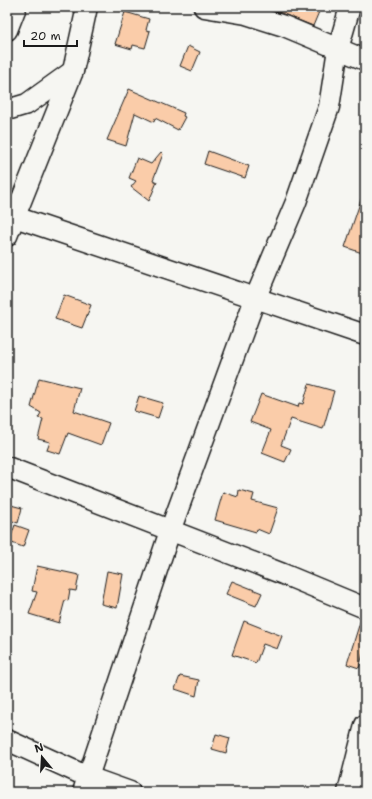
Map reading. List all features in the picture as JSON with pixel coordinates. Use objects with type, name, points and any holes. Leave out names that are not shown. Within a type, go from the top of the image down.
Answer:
[{"type":"street","points":[[7,30],[16,7]]},
{"type":"street","points":[[7,236],[11,216],[73,71],[87,7]]},
{"type":"street","points":[[204,7],[246,14],[284,26],[365,60]]},
{"type":"street","points":[[86,785],[170,531],[254,299],[296,202],[329,107],[338,49],[350,7]]},
{"type":"street","points":[[7,110],[27,104],[73,71]]},
{"type":"street","points":[[11,216],[254,299],[365,335]]},
{"type":"street","points":[[7,467],[283,574],[365,608]]},
{"type":"street","points":[[348,792],[365,725]]},
{"type":"street","points":[[7,740],[86,785],[130,792]]},
{"type":"building","points":[[266,7],[321,7],[313,26]]},
{"type":"building","points":[[125,12],[149,19],[146,30],[150,31],[145,48],[133,45],[132,49],[115,44]]},
{"type":"building","points":[[188,46],[200,52],[192,71],[180,66]]},
{"type":"building","points":[[129,89],[184,113],[183,116],[185,117],[178,130],[155,118],[154,122],[135,113],[126,146],[107,140]]},
{"type":"building","points":[[208,151],[249,166],[245,178],[204,164]]},
{"type":"building","points":[[161,152],[163,154],[153,180],[157,182],[149,201],[131,187],[136,181],[129,178],[137,158],[151,164]]},
{"type":"building","points":[[363,194],[365,195],[365,254],[345,247]]},
{"type":"building","points":[[64,295],[91,305],[82,328],[55,319]]},
{"type":"building","points":[[39,378],[80,388],[74,411],[109,423],[101,445],[68,433],[60,454],[47,450],[50,442],[38,439],[43,419],[38,418],[41,413],[31,407]]},
{"type":"building","points":[[309,384],[334,391],[323,429],[291,419],[281,445],[291,449],[285,462],[262,453],[271,430],[250,422],[261,394],[298,407],[299,403],[303,404]]},
{"type":"building","points":[[139,396],[163,403],[158,418],[134,411]]},
{"type":"building","points":[[239,490],[254,494],[252,501],[278,508],[269,534],[257,529],[256,532],[215,520],[223,492],[238,497]]},
{"type":"building","points":[[7,504],[22,508],[18,523],[7,519]]},
{"type":"building","points":[[15,525],[29,530],[23,547],[9,542]]},
{"type":"building","points":[[37,566],[79,575],[76,591],[70,590],[68,601],[65,600],[59,623],[29,614],[37,592],[32,591]]},
{"type":"building","points":[[107,571],[123,574],[117,608],[101,604]]},
{"type":"building","points":[[232,581],[262,593],[256,606],[226,594]]},
{"type":"building","points":[[361,619],[365,619],[365,647],[359,668],[347,664]]},
{"type":"building","points":[[244,621],[282,636],[277,649],[263,644],[256,663],[232,655]]},
{"type":"building","points":[[180,676],[199,680],[196,696],[175,689]]},
{"type":"building","points":[[216,734],[230,738],[226,753],[212,749]]}]
